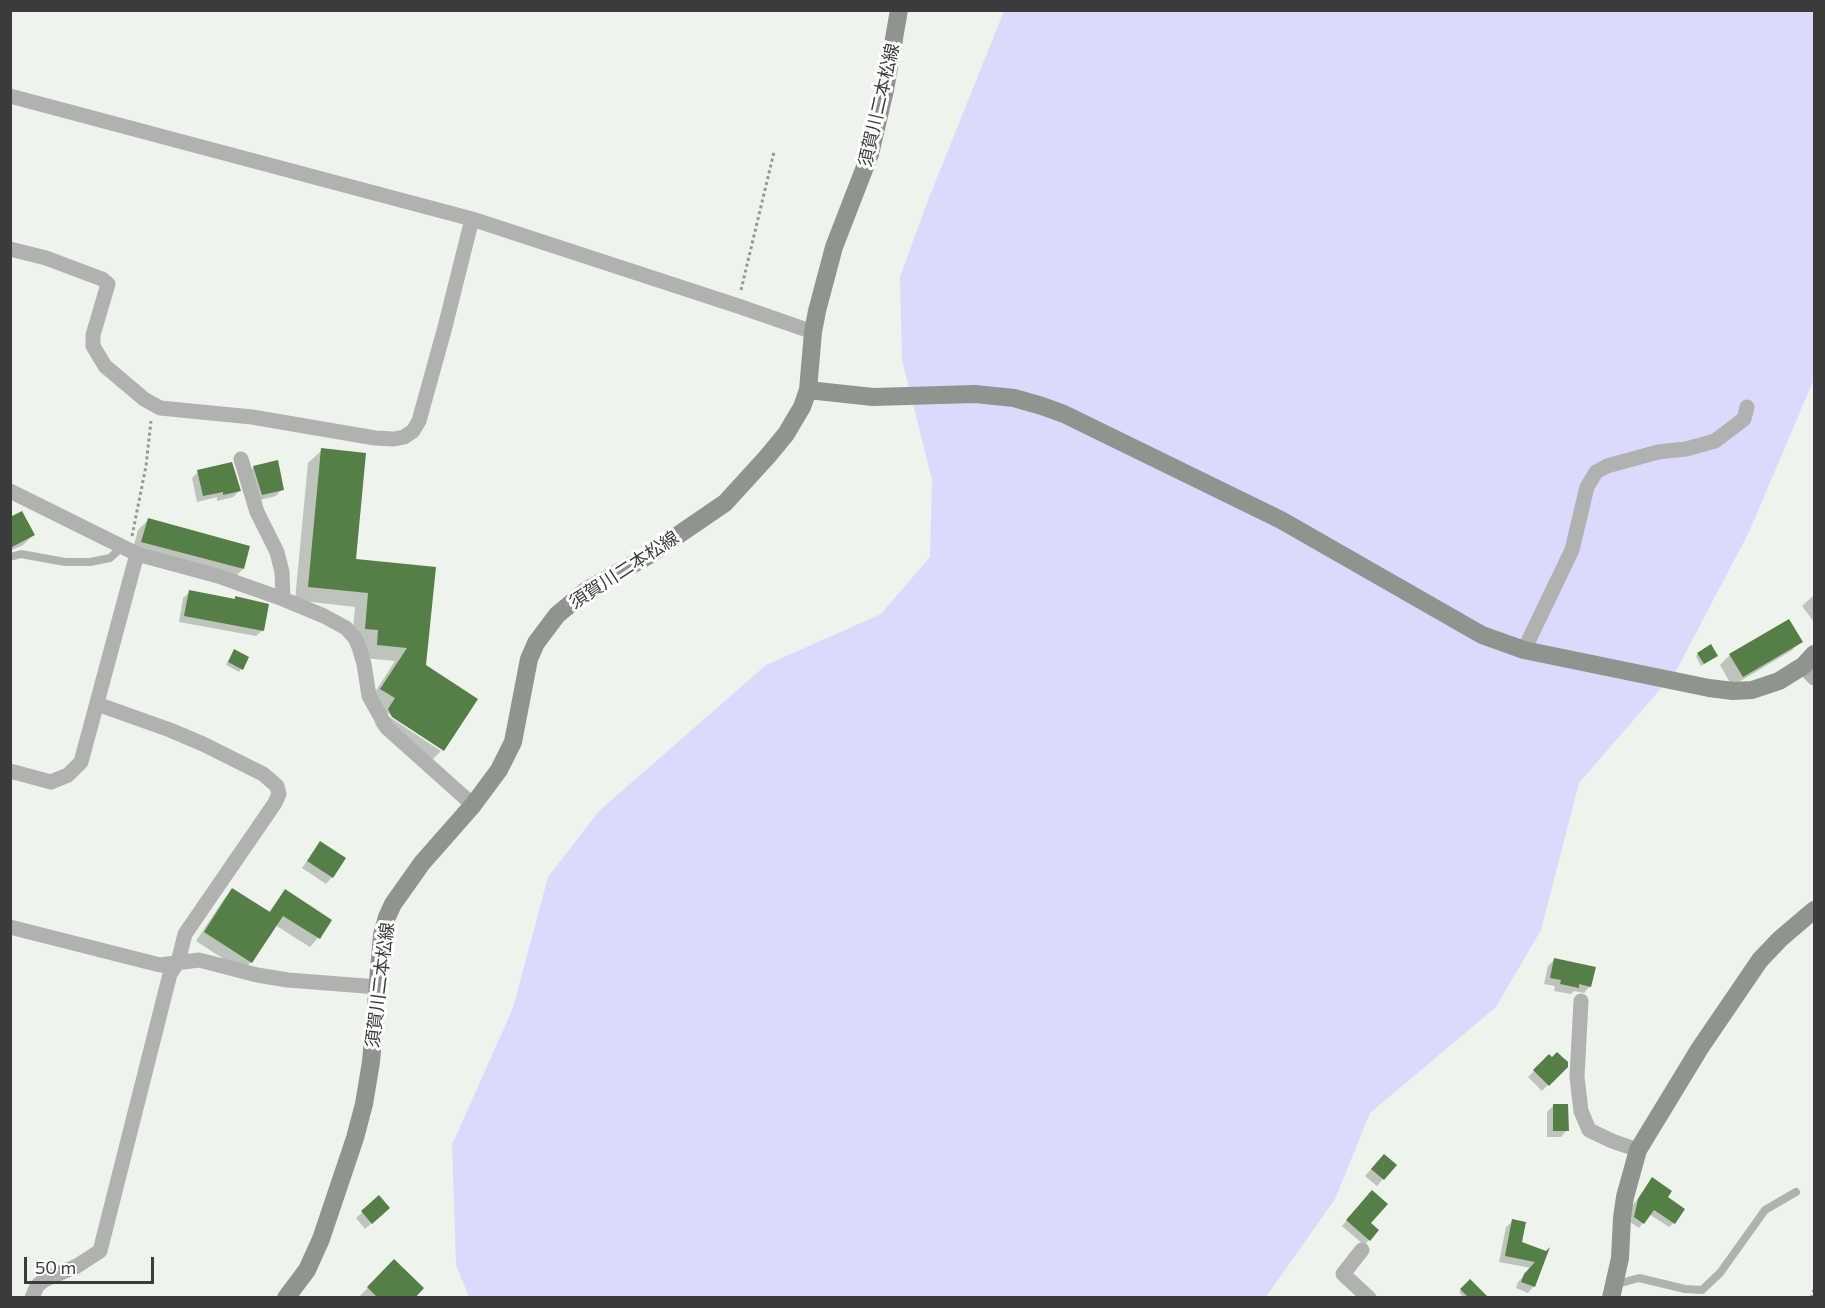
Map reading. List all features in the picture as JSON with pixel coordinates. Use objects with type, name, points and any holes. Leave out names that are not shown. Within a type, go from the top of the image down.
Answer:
[{"type":"street","name":"須賀川二本松線","points":[[286,1298],[307,1270],[321,1239],[356,1138],[371,1062],[382,935],[387,917],[393,904],[422,863],[473,806],[499,770],[513,742],[529,659],[536,643],[557,615],[587,590],[646,557],[725,503],[742,487],[786,434],[802,407],[808,390],[813,332],[834,247],[870,154],[885,90],[899,10]]},
{"type":"street","points":[[10,96],[472,219],[813,332]]},
{"type":"street","points":[[10,249],[46,258],[102,279],[108,284],[93,335],[93,346],[105,366],[144,399],[160,408],[252,417],[393,439],[404,437],[413,431],[419,421],[472,219]]},
{"type":"street","points":[[808,390],[873,397],[975,394],[1014,398],[1042,406],[1064,414],[1281,520],[1482,635],[1524,650],[1732,691],[1765,687],[1811,666]]},
{"type":"street","points":[[1524,650],[1572,550],[1587,487],[1596,472],[1607,466],[1637,457],[1686,449],[1715,441],[1744,419],[1747,407]]},
{"type":"street","points":[[241,459],[257,512],[277,552],[282,572],[283,598]]},
{"type":"street","points":[[10,491],[129,550],[283,598],[346,628],[359,647],[369,696],[387,728],[473,806]]},
{"type":"street","points":[[10,771],[51,782],[68,775],[81,762],[97,704],[129,550]]},
{"type":"street","points":[[32,1298],[44,1280],[77,1266],[100,1251],[170,974],[178,962],[185,934],[279,794],[277,786],[263,774],[203,744],[97,704]]},
{"type":"street","points":[[1613,1291],[1620,1258],[1625,1197],[1638,1150],[1700,1048],[1760,960],[1780,939],[1815,910]]},
{"type":"street","points":[[10,927],[160,965],[199,960],[257,975],[288,980],[378,987]]},
{"type":"street","points":[[1581,1001],[1576,1077],[1581,1111],[1588,1130],[1638,1150]]},
{"type":"street","points":[[1362,1250],[1343,1275],[1369,1298]]},
{"type":"lane","points":[[10,556],[21,554],[65,562],[90,562],[110,558],[129,550]]},
{"type":"lane","points":[[1613,1291],[1639,1278],[1685,1289],[1702,1290],[1720,1273],[1765,1210],[1796,1192]]},
{"type":"path","points":[[738,306],[774,152]]},
{"type":"path","points":[[129,550],[146,465],[154,404]]},
{"type":"path","points":[[1811,1298],[1815,1290]]},
{"type":"shaded area","points":[[1004,11],[1814,11],[1814,379],[1749,532],[1676,671],[1579,783],[1541,930],[1496,1007],[1370,1113],[1335,1199],[1266,1297],[469,1297],[456,1265],[452,1145],[513,1008],[548,877],[599,811],[766,665],[881,614],[930,557],[932,480],[902,360],[900,277],[928,200]]},
{"type":"building","points":[[321,448],[366,453],[356,559],[436,567],[426,665],[478,699],[444,751],[392,717],[388,709],[395,698],[380,689],[407,648],[377,645],[378,630],[365,629],[368,593],[308,587]]},
{"type":"building","points":[[278,460],[284,490],[262,495],[253,466]]},
{"type":"building","points":[[232,462],[241,491],[203,496],[197,470]]},
{"type":"building","points":[[22,511],[35,535],[10,548],[10,517]]},
{"type":"building","points":[[148,518],[250,546],[244,569],[141,542]]},
{"type":"building","points":[[189,590],[235,599],[235,596],[269,604],[264,631],[184,616]]},
{"type":"building","points":[[1789,619],[1803,642],[1743,677],[1729,654]]},
{"type":"building","points":[[1711,644],[1718,656],[1704,664],[1697,653]]},
{"type":"building","points":[[234,649],[249,657],[243,670],[228,662]]},
{"type":"building","points":[[320,841],[346,858],[333,878],[307,861]]},
{"type":"building","points":[[232,888],[270,912],[285,889],[332,920],[320,939],[283,916],[252,963],[204,932]]},
{"type":"building","points":[[1554,958],[1596,967],[1591,987],[1579,984],[1579,988],[1560,984],[1561,980],[1550,978]]},
{"type":"building","points":[[1557,1052],[1568,1062],[1568,1067],[1549,1086],[1533,1070],[1549,1054],[1552,1057]]},
{"type":"building","points":[[1553,1104],[1568,1104],[1569,1131],[1553,1131]]},
{"type":"building","points":[[1384,1154],[1397,1165],[1384,1180],[1371,1169]]},
{"type":"building","points":[[1652,1177],[1672,1191],[1668,1197],[1685,1209],[1675,1224],[1654,1210],[1644,1224],[1634,1217],[1638,1199]]},
{"type":"building","points":[[1372,1190],[1388,1204],[1371,1223],[1379,1230],[1370,1241],[1346,1220]]},
{"type":"building","points":[[379,1195],[390,1208],[372,1224],[361,1211]]},
{"type":"building","points":[[1512,1219],[1526,1222],[1522,1242],[1546,1251],[1550,1247],[1535,1287],[1521,1282],[1524,1274],[1535,1262],[1505,1256]]},
{"type":"building","points":[[394,1259],[424,1288],[415,1298],[378,1298],[367,1287]]},
{"type":"building","points":[[1470,1279],[1489,1298],[1469,1298],[1460,1289]]}]
